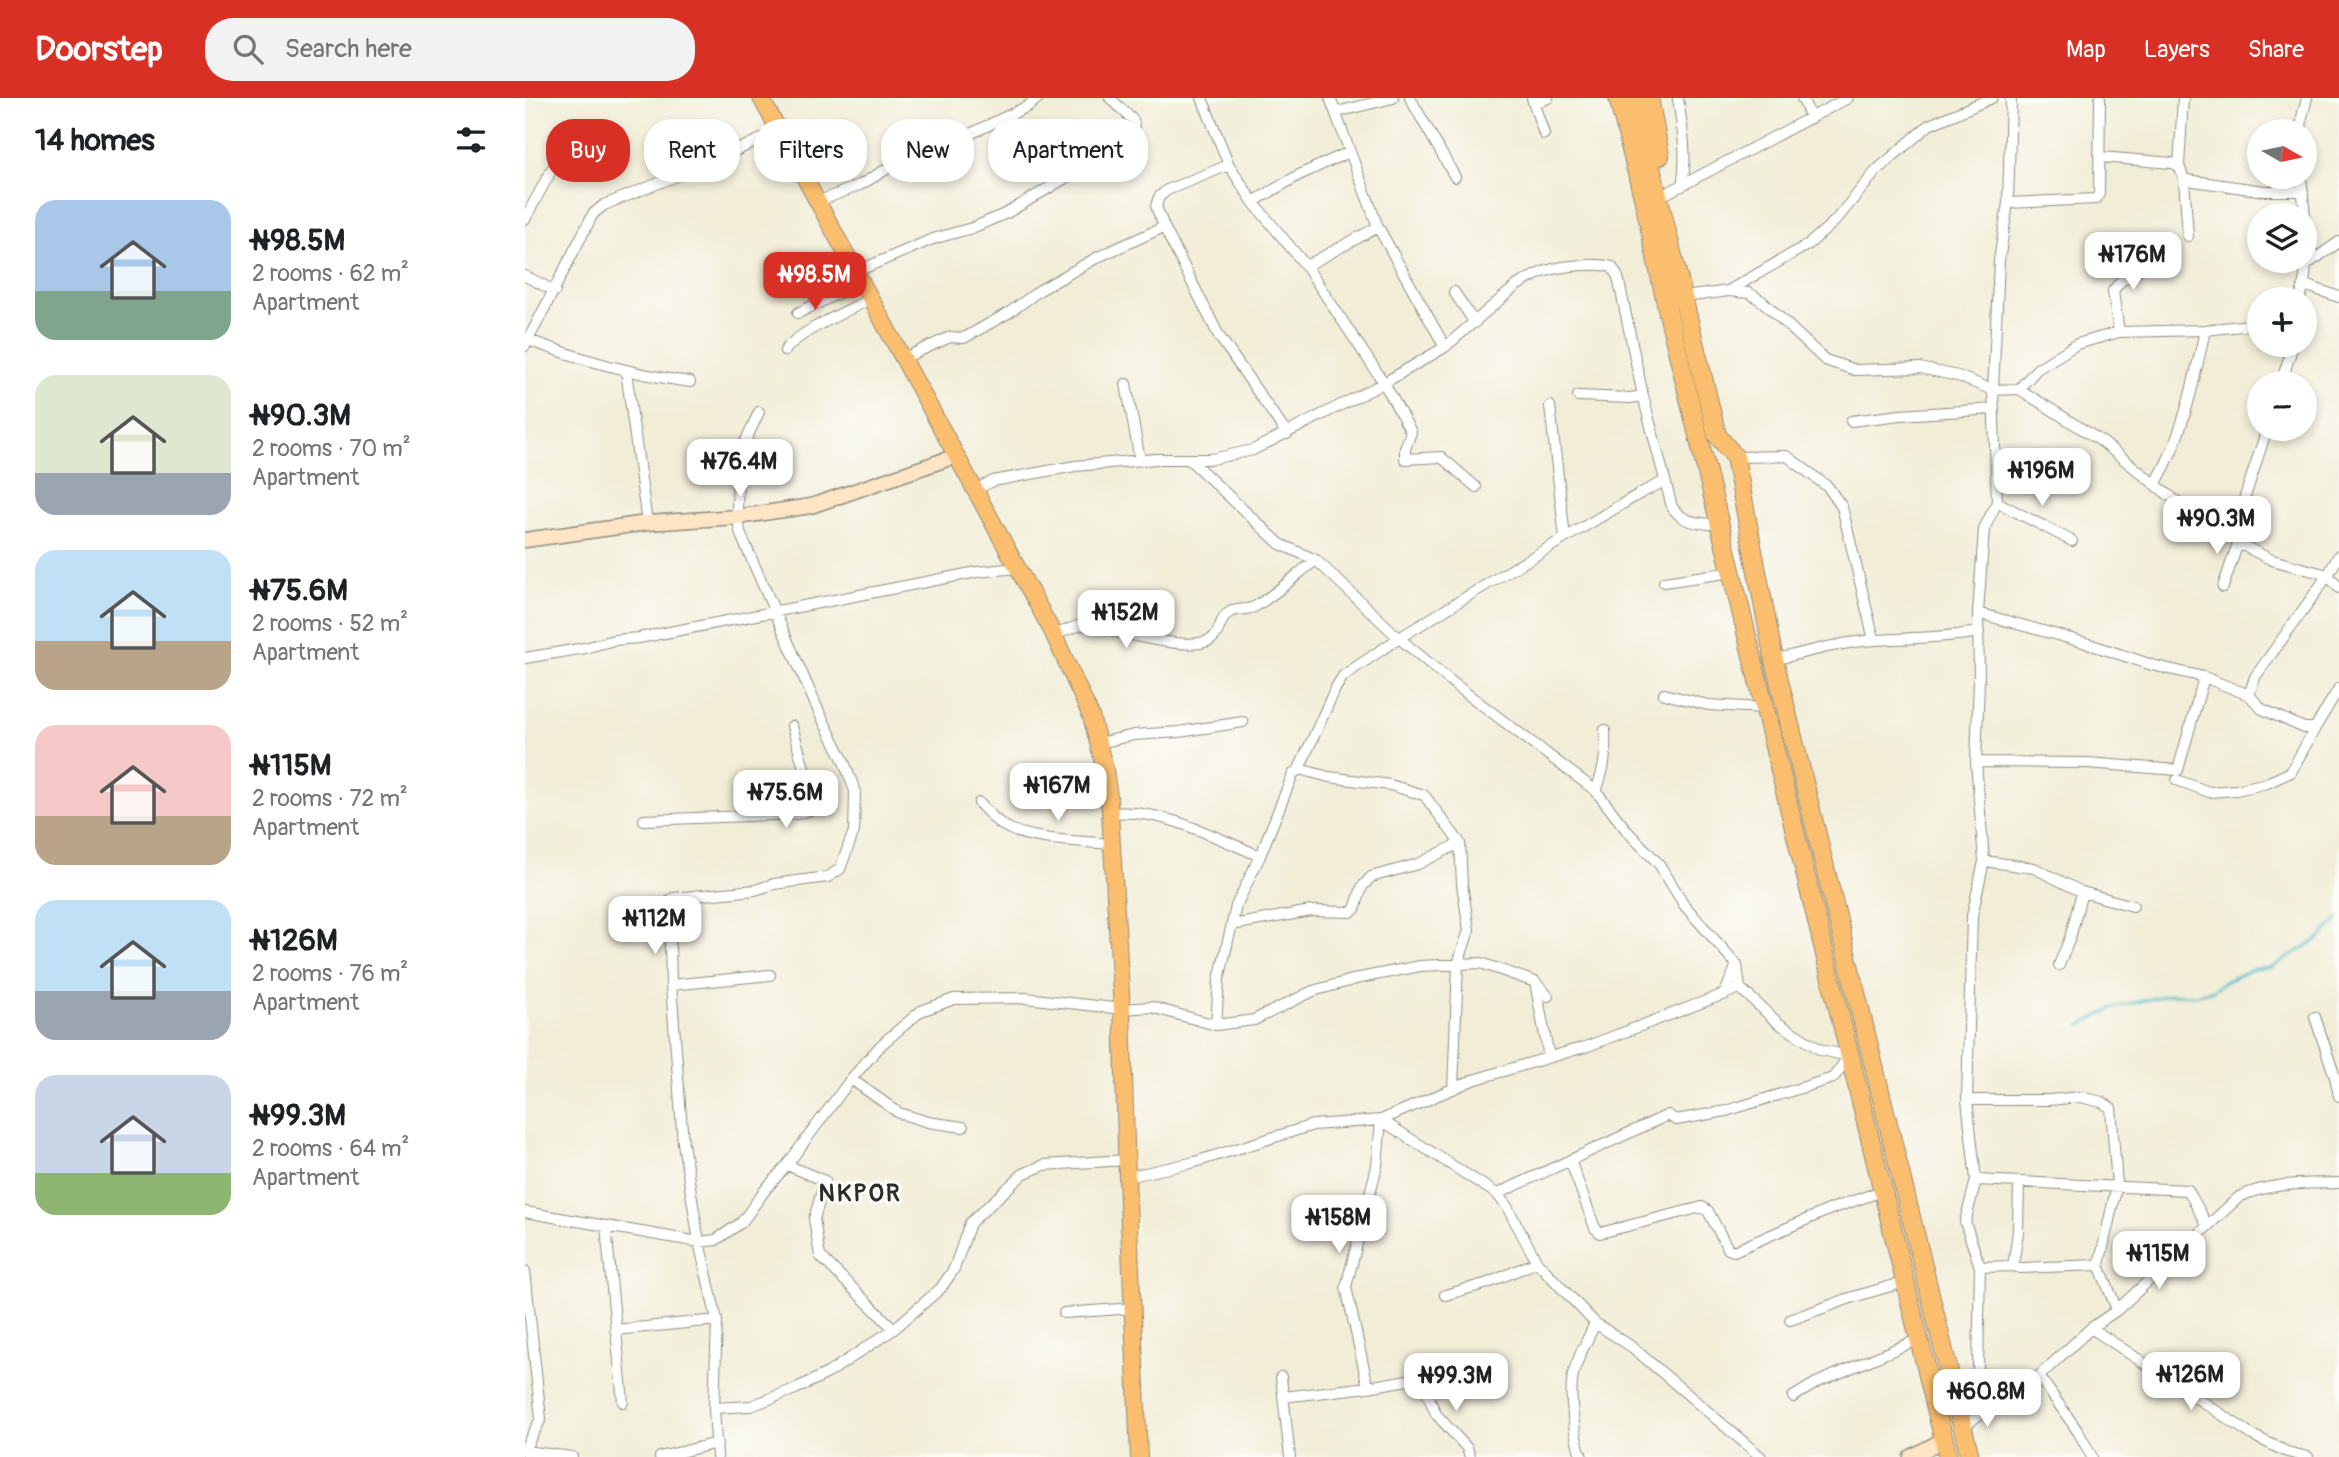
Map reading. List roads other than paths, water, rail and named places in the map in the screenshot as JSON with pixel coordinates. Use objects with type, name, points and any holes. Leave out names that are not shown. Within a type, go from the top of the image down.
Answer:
[{"type":"highway","points":[[1607,98],[1668,313]]},
{"type":"highway","points":[[1618,98],[1945,1449]]},
{"type":"highway","points":[[1635,98],[1717,435],[1735,457],[1774,660],[1970,1457]]},
{"type":"highway","points":[[1649,98],[1674,189],[1686,302]]},
{"type":"main road","points":[[761,98],[772,119]]},
{"type":"main road","points":[[806,182],[1054,635],[1084,698],[1099,743],[1111,813],[1122,1009],[1139,1457]]},
{"type":"street","points":[[817,202],[860,184],[907,157],[966,136],[1028,106],[1038,98]]},
{"type":"street","points":[[798,313],[858,277],[933,239],[972,228],[1007,213],[1087,165],[1134,125],[1133,120],[1110,98]]},
{"type":"street","points":[[1202,98],[1229,165],[1252,202],[1306,266],[1384,383],[1411,432],[1405,458],[1441,457],[1476,487]]},
{"type":"street","points":[[1330,98],[1378,227],[1445,347]]},
{"type":"street","points":[[1410,98],[1455,177]]},
{"type":"street","points":[[1543,134],[1533,100],[1548,98]]},
{"type":"street","points":[[1674,189],[1686,163],[1678,98]]},
{"type":"street","points":[[1803,98],[1811,118]]},
{"type":"street","points":[[1674,189],[1848,98]]},
{"type":"street","points":[[1686,302],[1728,291],[1809,244],[1835,221],[1877,170],[1929,125],[1992,98]]},
{"type":"street","points":[[1984,1407],[1978,1368],[1980,1266],[1965,1223],[1976,1180],[1966,1100],[1972,916],[1984,861],[1976,762],[1978,613],[1984,530],[1997,502],[1993,390],[1999,261],[2008,203],[2011,98]]},
{"type":"street","points":[[2008,203],[2096,199],[2099,194],[2101,157],[2100,98]]},
{"type":"street","points":[[2179,166],[2183,98]]},
{"type":"street","points":[[2302,119],[2307,98]]},
{"type":"street","points":[[1336,112],[1388,99]]},
{"type":"street","points":[[690,382],[626,371],[527,343],[593,214],[604,205],[754,142]]},
{"type":"street","points":[[1252,202],[1299,175],[1349,152]]},
{"type":"street","points":[[2101,157],[2168,162],[2179,166],[2183,171],[2188,236]]},
{"type":"street","points":[[1229,165],[1167,190],[1159,197],[1156,206],[1219,336],[1287,434]]},
{"type":"street","points":[[2183,179],[2264,191],[2303,191],[2304,203]]},
{"type":"street","points":[[525,219],[546,181]]},
{"type":"street","points":[[902,359],[950,337],[964,338],[1010,312],[1040,289],[1098,257],[1164,227]]},
{"type":"street","points":[[1306,266],[1378,227]]},
{"type":"street","points":[[2317,257],[2339,242]]},
{"type":"street","points":[[2119,332],[2113,291],[2120,282],[2157,256]]},
{"type":"street","points":[[975,490],[993,481],[1031,472],[1140,460],[1212,459],[1253,450],[1384,383],[1445,347],[1516,286],[1548,270],[1602,264],[1612,267],[1618,277],[1643,396],[1672,507],[1679,517],[1686,520],[1720,525]]},
{"type":"street","points":[[2305,273],[2305,285],[2339,298]]},
{"type":"street","points":[[525,276],[555,290]]},
{"type":"street","points":[[1728,291],[1749,293],[1762,301],[1825,360],[1854,370],[1920,368],[1958,376],[1993,390],[2019,389],[2101,441],[2181,505],[2241,534]]},
{"type":"street","points":[[1454,292],[1475,323]]},
{"type":"street","points":[[785,351],[788,345],[799,337],[870,299]]},
{"type":"street","points":[[2019,389],[2037,369],[2077,344],[2119,332],[2205,330],[2247,325]]},
{"type":"street","points":[[2156,483],[2177,437],[2205,330]]},
{"type":"street","points":[[626,371],[647,523]]},
{"type":"street","points":[[1126,384],[1140,460]]},
{"type":"street","points":[[1578,396],[1643,396]]},
{"type":"street","points":[[1550,406],[1565,538]]},
{"type":"street","points":[[1851,421],[1994,409]]},
{"type":"street","points":[[717,1457],[713,1408],[717,1320],[699,1242],[683,1143],[671,985],[669,902],[673,898],[755,890],[774,884],[828,877],[840,869],[854,831],[855,791],[843,759],[819,712],[741,535],[737,517],[738,457],[759,412]]},
{"type":"street","points":[[2263,441],[2242,506],[2240,544],[2271,560],[2328,575],[2339,588]]},
{"type":"street","points":[[525,540],[647,523],[737,517],[811,506],[956,456]]},
{"type":"street","points":[[1735,457],[1787,456],[1828,487],[1842,507],[1874,640]]},
{"type":"street","points":[[1190,460],[1280,544],[1316,560],[1399,638],[1453,683],[1596,791],[1627,831],[1659,864],[1685,906],[1737,965],[1740,988],[1778,1023],[1821,1050],[1849,1056],[1833,1078],[1726,1111],[1676,1120],[1668,1115],[1497,1194]]},
{"type":"street","points":[[1216,1025],[1220,980],[1236,906],[1260,856],[1293,774],[1299,769],[1343,676],[1399,638],[1665,481]]},
{"type":"street","points":[[1997,502],[2073,541]]},
{"type":"street","points":[[2223,587],[2241,534]]},
{"type":"street","points":[[2249,695],[2255,677],[2328,575],[2339,555]]},
{"type":"street","points":[[1054,635],[1086,625],[1167,642],[1208,641],[1217,635],[1222,620],[1232,611],[1254,607],[1316,560]]},
{"type":"street","points":[[525,657],[585,648],[614,640],[639,638],[977,572],[1017,568]]},
{"type":"street","points":[[1664,582],[1731,572]]},
{"type":"street","points":[[1978,613],[2204,677],[2249,695],[2262,709],[2304,728],[2315,728]]},
{"type":"street","points":[[1774,660],[1811,650],[1874,640],[1979,632]]},
{"type":"street","points":[[1976,762],[2087,763],[2178,770],[2204,677]]},
{"type":"street","points":[[2177,780],[2209,792],[2236,790],[2267,783],[2291,772],[2339,688]]},
{"type":"street","points":[[1664,694],[1708,705],[1765,708]]},
{"type":"street","points":[[1099,743],[1134,735],[1179,732],[1243,722]]},
{"type":"street","points":[[644,820],[797,814],[810,810],[814,803],[792,726]]},
{"type":"street","points":[[1596,791],[1607,757],[1605,730]]},
{"type":"street","points":[[1299,769],[1329,777],[1390,785],[1424,795],[1459,842],[1469,930],[1458,964],[1453,1089]]},
{"type":"street","points":[[979,803],[996,820],[1014,831],[1111,844]]},
{"type":"street","points":[[1111,813],[1126,812],[1177,822],[1260,856]]},
{"type":"street","points":[[1232,925],[1311,911],[1351,912],[1355,909],[1362,887],[1371,877],[1418,864],[1459,842]]},
{"type":"street","points":[[1984,861],[2034,868],[2082,892],[2133,906]]},
{"type":"street","points":[[2059,965],[2070,938],[2082,892]]},
{"type":"street","points":[[525,1212],[699,1242],[716,1240],[742,1222],[851,1079],[882,1044],[921,1011],[954,999],[1025,998],[1122,1009],[1151,1007],[1216,1025],[1254,1020],[1313,991],[1360,978],[1420,966],[1458,964],[1481,964],[1535,982],[1548,996]]},
{"type":"street","points":[[1724,995],[1737,965]]},
{"type":"street","points":[[671,985],[770,975]]},
{"type":"street","points":[[1535,982],[1549,1056]]},
{"type":"street","points":[[1127,1177],[1195,1163],[1313,1125],[1381,1120],[1473,1080],[1588,1046],[1740,988]]},
{"type":"street","points":[[2315,1017],[2339,1096]]},
{"type":"street","points":[[851,1079],[899,1113],[928,1122],[963,1127]]},
{"type":"street","points":[[1966,1100],[2049,1100],[2080,1097],[2102,1102],[2111,1108],[2117,1185],[2099,1265],[2117,1310]]},
{"type":"street","points":[[1381,1120],[1497,1194],[1506,1205],[1537,1262],[1595,1324],[1632,1347],[1761,1457]]},
{"type":"street","points":[[1368,1387],[1346,1287],[1377,1166],[1381,1120]]},
{"type":"street","points":[[713,1408],[751,1406],[795,1389],[828,1373],[894,1329],[941,1288],[954,1269],[970,1223],[1032,1168],[1127,1160]]},
{"type":"street","points":[[1570,1160],[1595,1228],[1600,1233],[1702,1207],[1708,1211],[1728,1249],[1734,1251],[1831,1209],[1882,1191]]},
{"type":"street","points":[[787,1165],[825,1181],[814,1219],[820,1256],[894,1329]]},
{"type":"street","points":[[1976,1180],[2188,1190],[2207,1225]]},
{"type":"street","points":[[2013,1266],[2018,1232],[2019,1182]]},
{"type":"street","points":[[1963,1427],[1980,1414],[1984,1407],[2039,1376],[2091,1328],[2117,1310],[2239,1197],[2273,1185],[2339,1183]]},
{"type":"street","points":[[606,1227],[623,1402]]},
{"type":"street","points":[[1445,1295],[1488,1283],[1537,1262]]},
{"type":"street","points":[[1980,1266],[2020,1268],[2099,1265]]},
{"type":"street","points":[[525,1271],[541,1419],[525,1449],[572,1457]]},
{"type":"street","points":[[1790,1320],[1905,1282]]},
{"type":"street","points":[[1064,1313],[1134,1308]]},
{"type":"street","points":[[615,1330],[717,1320]]},
{"type":"street","points":[[1582,1457],[1574,1426],[1572,1385],[1574,1373],[1595,1324]]},
{"type":"street","points":[[2091,1328],[2254,1436],[2287,1452],[2308,1457]]},
{"type":"street","points":[[1793,1397],[1816,1383],[1919,1339]]},
{"type":"street","points":[[1283,1397],[1368,1387],[1425,1376],[1436,1414],[1467,1448],[1470,1457]]},
{"type":"street","points":[[2039,1376],[2080,1433],[2092,1457]]},
{"type":"street","points":[[1281,1377],[1290,1457]]},
{"type":"street","points":[[660,1457],[717,1443]]},
{"type":"street","points":[[1910,1457],[1945,1449]]},
{"type":"waterway","points":[[2080,1026],[2113,1008],[2171,994],[2194,995],[2211,991],[2253,969],[2271,968],[2320,938],[2339,918]]},
{"type":"district","name":"NKPOR","points":[[860,1193]]}]
